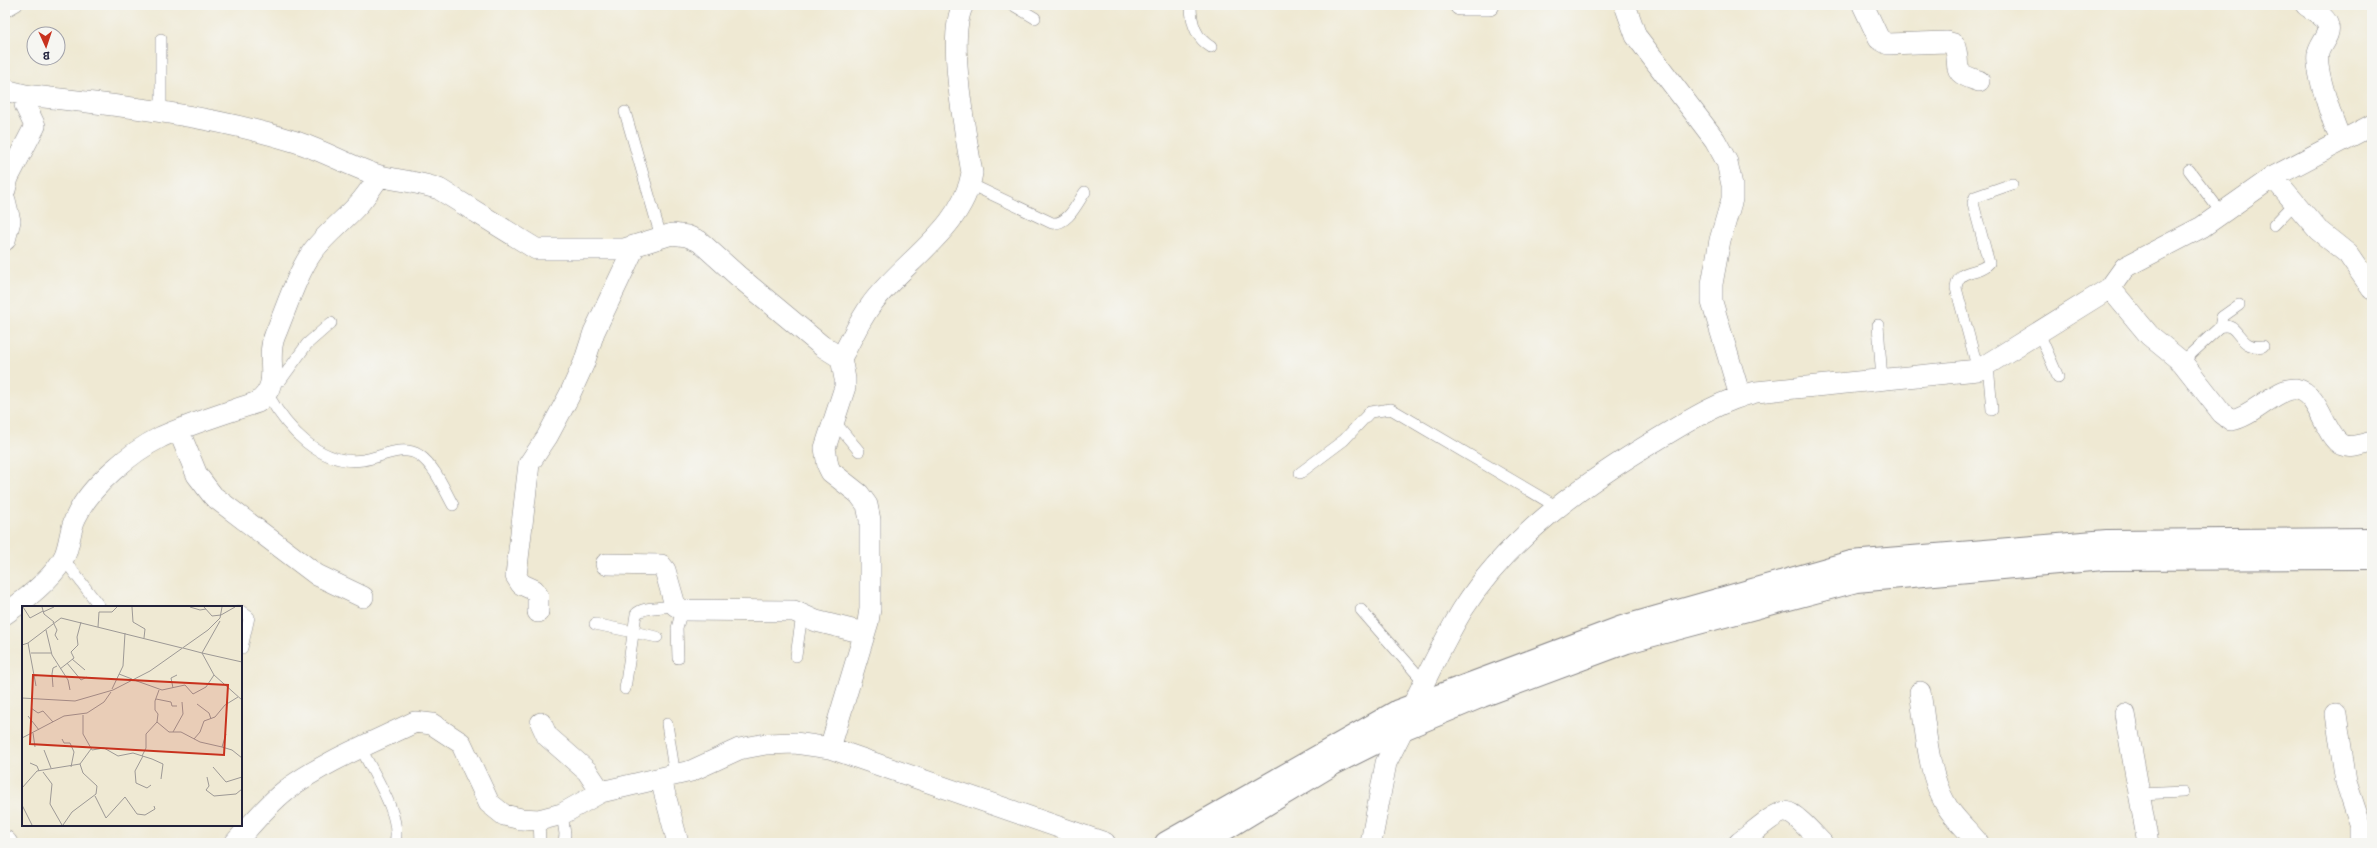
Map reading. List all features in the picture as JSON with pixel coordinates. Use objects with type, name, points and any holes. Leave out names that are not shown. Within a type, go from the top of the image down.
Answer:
[{"type":"highway","points":[[1202,843],[1334,764],[1403,729],[1590,647],[1622,627],[1851,562],[2107,541],[2372,539]]},
{"type":"highway","points":[[1166,843],[1398,711],[1413,705],[1590,647],[1627,642],[1856,581],[2103,559],[2372,558]]},
{"type":"street","points":[[830,748],[870,609],[870,520],[867,505],[859,494],[831,472],[828,466],[825,448],[845,388],[846,379],[841,358],[870,305],[938,235],[966,196],[972,173],[961,103],[956,43],[956,25],[963,5]]},
{"type":"street","points":[[1460,5],[1489,5]]},
{"type":"street","points":[[1625,5],[1636,36],[1715,140],[1727,162],[1732,185],[1732,198],[1720,240],[1712,284],[1712,302],[1740,396]]},
{"type":"street","points":[[1863,5],[1879,39],[1888,44],[1947,42],[1954,44],[1958,72],[1962,76],[1979,81]]},
{"type":"street","points":[[2306,5],[2325,19],[2329,27],[2320,47],[2318,62],[2330,114],[2341,140]]},
{"type":"street","points":[[15,93],[161,113],[240,126],[294,141],[380,176],[425,184],[439,189],[536,249],[634,248],[672,234],[687,236],[700,241],[822,346],[841,358]]},
{"type":"street","points":[[6,182],[35,126],[25,105],[15,93]]},
{"type":"street","points":[[1413,705],[1432,663],[1464,608],[1495,567],[1527,535],[1577,492],[1636,452],[1696,416],[1740,396],[1756,392],[1882,380],[1983,367],[2110,288],[2125,267],[2193,232],[2273,177],[2372,125]]},
{"type":"street","points":[[5,614],[24,601],[56,569],[63,558],[75,517],[100,482],[137,453],[161,437],[258,402],[270,388],[270,356],[273,340],[306,263],[314,250],[358,206],[380,176]]},
{"type":"street","points":[[2273,177],[2324,236],[2348,254],[2372,289]]},
{"type":"street","points":[[5,200],[10,221],[5,240]]},
{"type":"street","points":[[538,612],[538,596],[534,590],[521,584],[516,576],[530,464],[547,437],[569,396],[584,363],[594,332],[634,248]]},
{"type":"street","points":[[2110,288],[2149,335],[2182,362],[2222,413],[2231,420],[2248,415],[2285,391],[2297,389],[2306,394],[2326,420],[2334,438],[2342,445],[2352,446],[2372,442]]},
{"type":"street","points":[[179,431],[197,475],[213,496],[317,575],[363,597]]},
{"type":"street","points":[[606,564],[661,564],[665,570],[678,607],[785,611],[802,615],[816,621],[864,632]]},
{"type":"street","points":[[1920,692],[1930,755],[1939,790],[1945,804],[1978,843]]},
{"type":"street","points":[[2125,714],[2148,843]]},
{"type":"street","points":[[2336,714],[2346,782],[2359,822],[2361,843]]},
{"type":"street","points":[[235,843],[265,809],[285,791],[314,771],[415,722],[432,724],[461,743],[489,803],[504,815],[520,819],[539,820],[562,814],[601,792],[668,778],[691,771],[739,749],[766,744],[795,743],[830,748],[1105,843]]},
{"type":"street","points":[[541,723],[547,736],[587,771],[601,792]]},
{"type":"street","points":[[1371,843],[1386,763],[1403,729]]},
{"type":"street","points":[[668,778],[678,843]]},
{"type":"street","points":[[1740,843],[1778,813],[1787,812],[1793,815],[1822,843]]},
{"type":"lane","points":[[5,12],[10,11],[17,5]]},
{"type":"lane","points":[[1012,5],[1035,18]]},
{"type":"lane","points":[[1191,5],[1196,33],[1201,40],[1212,47]]},
{"type":"lane","points":[[161,39],[161,113]]},
{"type":"lane","points":[[625,112],[661,237]]},
{"type":"lane","points":[[2189,170],[2221,212]]},
{"type":"lane","points":[[970,184],[1052,223],[1059,224],[1064,221],[1085,192]]},
{"type":"lane","points":[[1992,410],[1983,367],[1956,288],[1957,280],[1962,275],[1986,266],[1989,263],[1973,203],[1975,196],[2012,184]]},
{"type":"lane","points":[[2274,225],[2295,203]]},
{"type":"lane","points":[[2220,327],[2222,317],[2239,305]]},
{"type":"lane","points":[[331,323],[307,344],[281,380],[270,388],[278,412],[308,445],[330,455],[350,461],[364,460],[388,452],[418,454],[428,463],[453,505]]},
{"type":"lane","points":[[1878,325],[1882,380]]},
{"type":"lane","points":[[2182,362],[2220,327],[2226,325],[2232,327],[2249,346],[2254,348],[2263,346]]},
{"type":"lane","points":[[2039,333],[2058,377]]},
{"type":"lane","points":[[1300,473],[1344,440],[1370,412],[1391,410],[1559,508]]},
{"type":"lane","points":[[834,421],[859,451]]},
{"type":"lane","points":[[63,558],[99,606]]},
{"type":"lane","points":[[625,688],[636,614],[640,610],[678,607],[678,658]]},
{"type":"lane","points":[[1360,610],[1424,682]]},
{"type":"lane","points":[[242,612],[249,617],[242,648]]},
{"type":"lane","points":[[796,656],[802,615]]},
{"type":"lane","points":[[595,624],[657,637]]},
{"type":"lane","points":[[667,724],[668,778]]},
{"type":"lane","points":[[361,748],[394,818],[397,833],[395,843]]},
{"type":"lane","points":[[2140,794],[2183,792]]},
{"type":"lane","points":[[562,814],[565,834],[564,843]]},
{"type":"lane","points":[[539,820],[540,843]]}]
